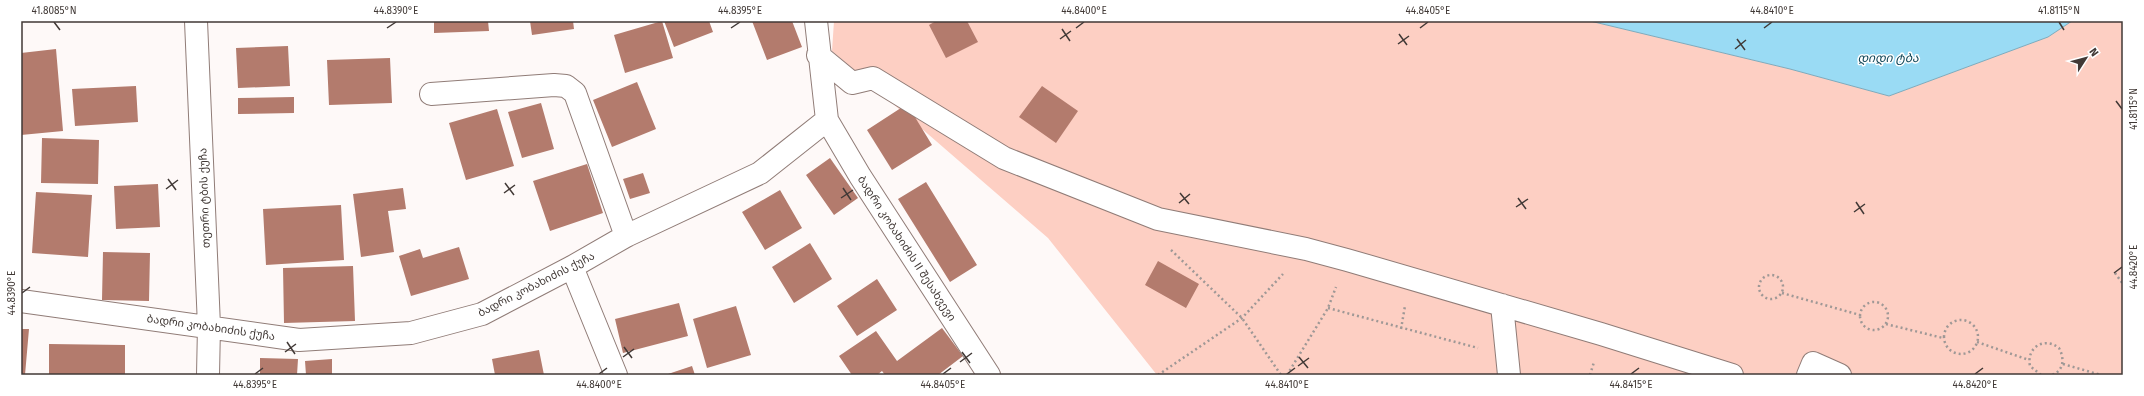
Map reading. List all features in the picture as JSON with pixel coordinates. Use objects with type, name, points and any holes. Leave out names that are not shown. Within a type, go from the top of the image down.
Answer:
[{"type":"street","name":"თეთრი ტბის ქუჩა","points":[[196,21],[209,326],[208,375]]},
{"type":"street","points":[[816,21],[818,55],[827,120]]},
{"type":"street","points":[[818,55],[852,83],[873,78],[1004,158],[1158,219],[1306,249],[1347,260],[1502,305],[1732,375]]},
{"type":"street","points":[[431,94],[554,85],[566,86],[575,93],[626,236]]},
{"type":"street","name":"ბადრი კობახიძის ქუჩა","points":[[21,300],[299,340],[411,333],[482,314],[572,267],[626,236],[760,173],[827,120]]},
{"type":"street","name":"ბადრი კობახიძის II შესახვევი","points":[[827,120],[860,176],[989,375]]},
{"type":"street","points":[[572,267],[616,375]]},
{"type":"street","points":[[1502,305],[1507,365]]},
{"type":"street","points":[[1808,375],[1813,363],[1840,375]]},
{"type":"path","points":[[1158,219],[1172,252],[1242,318],[1281,375]]},
{"type":"path","points":[[1158,375],[1242,318],[1306,249]]},
{"type":"path","points":[[1287,375],[1328,308],[1347,260]]},
{"type":"path","points":[[2115,273],[2123,284]]},
{"type":"path","points":[[1770,274],[1779,277],[1783,284],[1782,293],[1775,298],[1766,299],[1758,289],[1760,280],[1770,274]]},
{"type":"path","points":[[1782,293],[1860,315]]},
{"type":"path","points":[[1872,302],[1877,302],[1885,306],[1889,315],[1886,324],[1879,329],[1870,330],[1863,324],[1860,315],[1864,306],[1872,302]]},
{"type":"path","points":[[1328,308],[1401,329],[1507,365]]},
{"type":"path","points":[[1957,320],[1963,320],[1974,325],[1978,336],[1977,342],[1970,352],[1958,354],[1948,349],[1943,338],[1947,326],[1957,320]]},
{"type":"path","points":[[1886,324],[1943,338]]},
{"type":"path","points":[[1977,342],[2029,360]]},
{"type":"path","points":[[2041,375],[2034,371],[2029,360],[2033,349],[2042,343],[2048,342],[2058,348],[2063,358],[2060,370],[2052,375]]},
{"type":"path","points":[[2062,364],[2101,375]]},
{"type":"shaded area","points":[[834,21],[1590,21],[1790,69],[1889,96],[2048,37],[2072,21],[2123,21],[2123,375],[1157,375],[1048,238],[832,51]]},
{"type":"water","name":"დიდი ტბა","points":[[1590,21],[2072,21],[2048,37],[1889,96],[1790,69]]},
{"type":"building","points":[[434,21],[488,21],[489,31],[434,33]]},
{"type":"building","points":[[530,21],[573,21],[574,29],[532,35]]},
{"type":"building","points":[[662,21],[673,58],[625,73],[614,35]]},
{"type":"building","points":[[664,21],[709,21],[713,32],[674,47]]},
{"type":"building","points":[[752,21],[792,21],[802,47],[767,60]]},
{"type":"building","points":[[936,21],[967,21],[978,42],[946,58],[929,25]]},
{"type":"building","points":[[288,46],[290,86],[238,88],[236,48]]},
{"type":"building","points":[[56,49],[63,131],[21,135],[21,53]]},
{"type":"building","points":[[390,58],[392,103],[329,105],[327,60]]},
{"type":"building","points":[[637,82],[656,129],[612,147],[593,100]]},
{"type":"building","points":[[136,86],[138,122],[75,126],[72,89]]},
{"type":"building","points":[[1042,86],[1078,111],[1056,143],[1019,117]]},
{"type":"building","points":[[294,97],[294,113],[238,114],[238,98]]},
{"type":"building","points":[[541,103],[554,149],[522,158],[508,112]]},
{"type":"building","points":[[907,104],[932,145],[892,170],[867,130]]},
{"type":"building","points":[[497,109],[514,166],[466,180],[449,123]]},
{"type":"building","points":[[42,138],[99,140],[98,184],[41,183]]},
{"type":"building","points":[[830,158],[858,198],[834,215],[806,175]]},
{"type":"building","points":[[587,164],[603,213],[550,231],[533,181]]},
{"type":"building","points":[[643,173],[650,193],[630,199],[623,179]]},
{"type":"building","points":[[926,182],[977,265],[950,282],[898,199]]},
{"type":"building","points":[[158,184],[160,227],[116,229],[114,186]]},
{"type":"building","points":[[403,188],[406,209],[388,211],[394,252],[361,257],[353,194]]},
{"type":"building","points":[[780,190],[802,228],[765,250],[742,212]]},
{"type":"building","points":[[36,192],[92,195],[88,257],[32,253]]},
{"type":"building","points":[[341,205],[344,260],[266,265],[263,209]]},
{"type":"building","points":[[810,243],[832,279],[794,303],[772,267]]},
{"type":"building","points":[[459,247],[469,279],[411,296],[399,256],[420,249],[423,258]]},
{"type":"building","points":[[103,252],[150,253],[149,301],[102,300]]},
{"type":"building","points":[[1158,261],[1199,284],[1186,308],[1145,285]]},
{"type":"building","points":[[353,266],[355,321],[284,323],[283,268]]},
{"type":"building","points":[[877,279],[897,310],[857,336],[837,306]]},
{"type":"building","points":[[679,303],[688,336],[623,353],[615,319]]},
{"type":"building","points":[[736,306],[751,355],[707,368],[693,319]]},
{"type":"building","points":[[942,328],[963,356],[938,375],[885,375],[882,371],[877,375],[852,375],[839,356],[876,331],[897,361]]},
{"type":"building","points":[[21,329],[29,329],[25,375],[21,375]]},
{"type":"building","points":[[49,344],[125,345],[125,375],[49,375]]},
{"type":"building","points":[[539,350],[544,375],[495,375],[492,359]]},
{"type":"building","points":[[260,358],[298,359],[297,375],[260,375]]},
{"type":"building","points":[[332,359],[332,375],[306,375],[305,361]]},
{"type":"building","points":[[692,366],[695,375],[665,375]]}]
